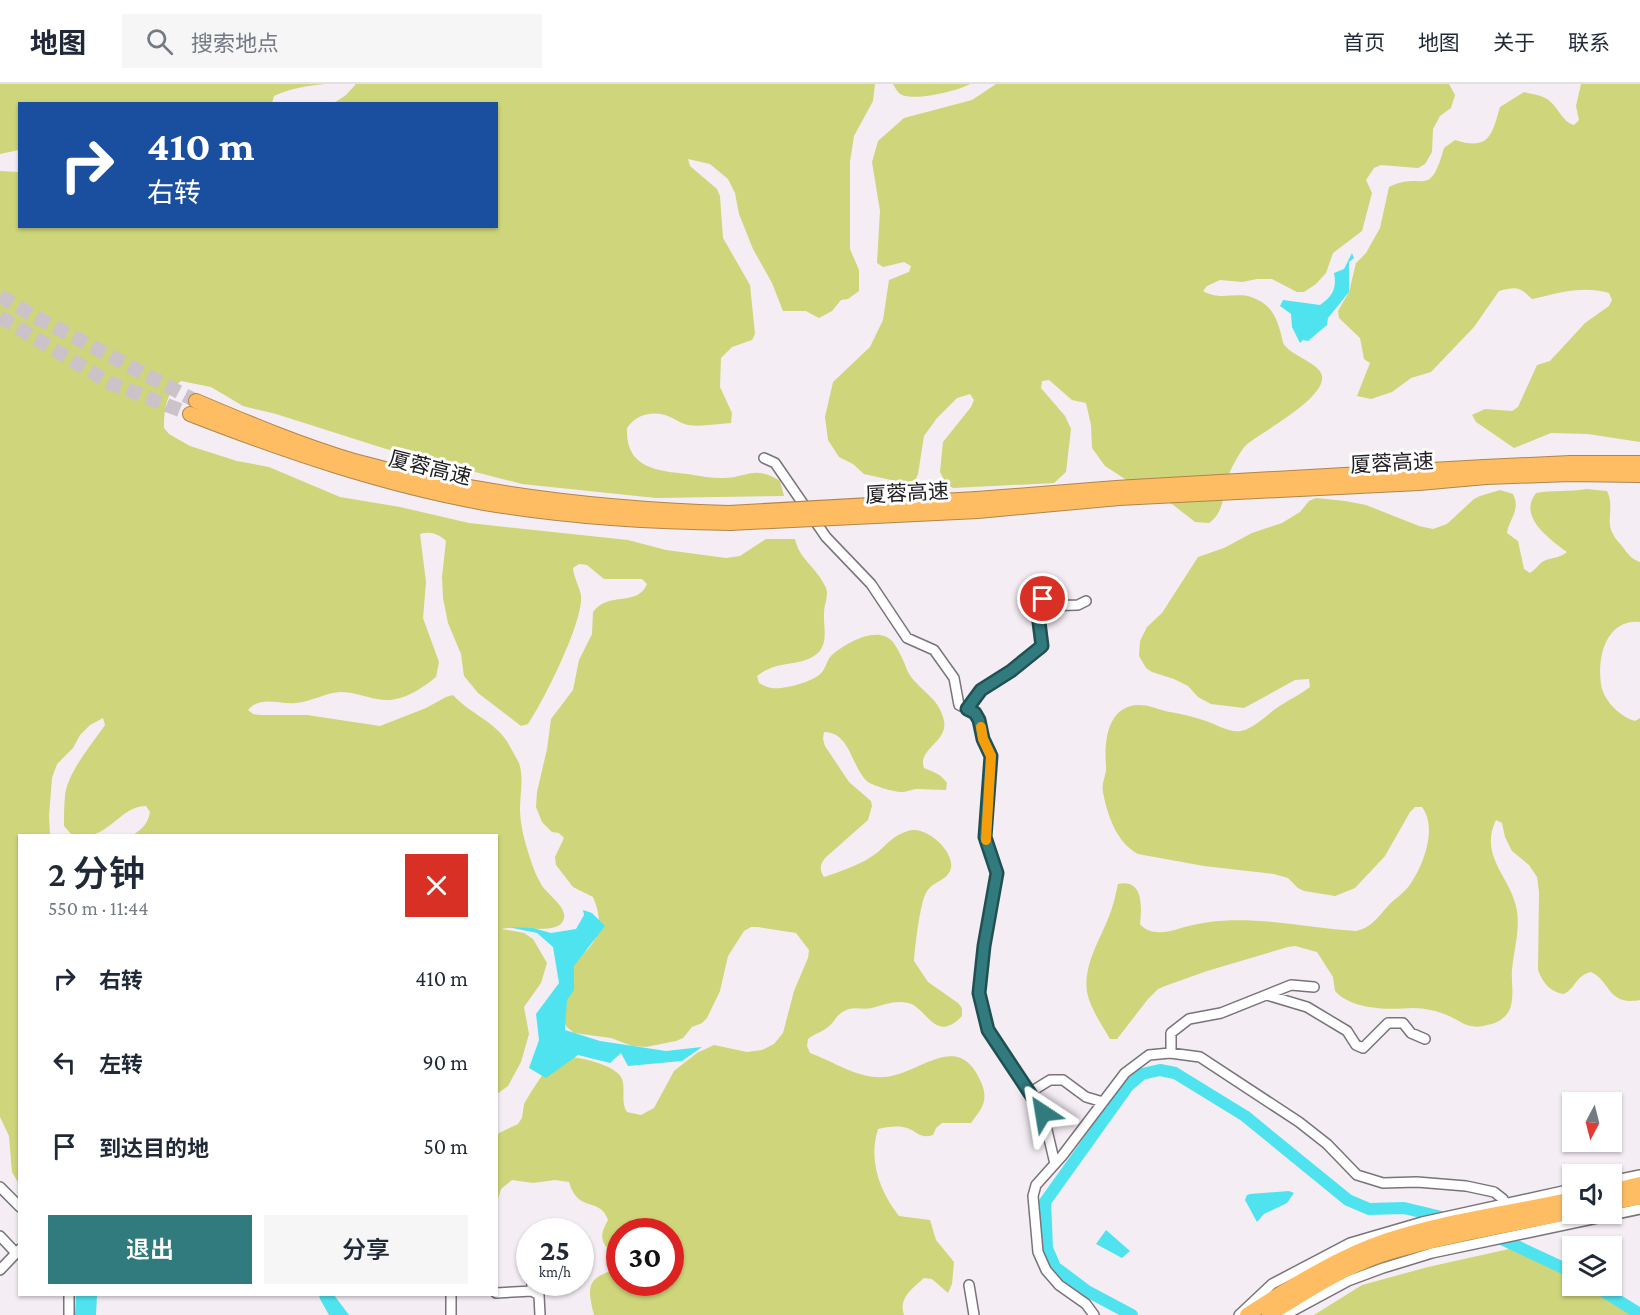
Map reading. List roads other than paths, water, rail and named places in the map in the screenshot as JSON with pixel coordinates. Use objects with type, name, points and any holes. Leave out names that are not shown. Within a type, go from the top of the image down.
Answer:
[{"type":"highway","name":"厦蓉高速","points":[[196,401],[275,435],[353,460],[424,479],[558,502],[729,518]]},
{"type":"highway","name":"厦蓉高速","points":[[190,414],[282,449],[419,489],[485,503],[626,520],[729,518],[1119,498],[1570,463],[1640,463]]},
{"type":"highway","name":"厦蓉高速","points":[[1360,480],[1570,474],[1640,475]]},
{"type":"highway","points":[[1622,1188],[1640,1184]]},
{"type":"highway","points":[[1622,1201],[1640,1197]]},
{"type":"highway","points":[[1247,1315],[1298,1282],[1347,1256],[1422,1226],[1536,1220],[1562,1205]]},
{"type":"highway","points":[[1269,1315],[1348,1269],[1386,1254],[1562,1214]]},
{"type":"street","points":[[764,458],[774,463],[826,537],[871,584],[907,638],[934,650],[954,678],[959,705],[975,713],[979,720],[983,739],[991,756],[985,837],[997,873],[984,946],[979,993],[988,1030],[1043,1113],[1055,1164]]},
{"type":"street","points":[[967,709],[981,690],[1011,671],[1042,646],[1038,614],[1047,588]]},
{"type":"street","points":[[1040,606],[1078,605],[1086,601]]},
{"type":"street","points":[[1171,1053],[1171,1033],[1189,1019],[1221,1013],[1291,986],[1314,987]]},
{"type":"street","points":[[1267,995],[1307,1007],[1347,1031],[1356,1045],[1363,1048],[1388,1023],[1403,1023],[1411,1033],[1425,1039]]},
{"type":"street","points":[[1094,1315],[1086,1304],[1059,1285],[1046,1270],[1038,1252],[1033,1196],[1036,1185],[1055,1164],[1125,1073],[1149,1054],[1171,1053],[1200,1057],[1265,1098],[1327,1144],[1357,1175],[1383,1183],[1417,1182],[1466,1186],[1494,1192],[1503,1199],[1504,1203]]},
{"type":"street","points":[[1029,1093],[1050,1080],[1063,1080],[1086,1097],[1103,1102]]},
{"type":"street","points":[[1622,1179],[1640,1175]]},
{"type":"street","points":[[0,1187],[18,1205]]},
{"type":"street","points":[[1239,1315],[1272,1284],[1350,1243],[1504,1203],[1562,1191]]},
{"type":"street","points":[[1285,1315],[1348,1281],[1432,1253],[1466,1246],[1536,1220],[1640,1209]]},
{"type":"street","points":[[0,1236],[18,1251],[0,1270]]},
{"type":"street","points":[[969,1285],[974,1315]]},
{"type":"street","points":[[498,1293],[516,1290]]},
{"type":"street","points":[[69,1296],[69,1315]]},
{"type":"street","points":[[451,1296],[452,1315]]},
{"type":"street","points":[[539,1296],[540,1315]]},
{"type":"water","points":[[1352,253],[1354,258],[1349,262],[1349,292],[1328,318],[1327,325],[1308,341],[1303,340],[1300,343],[1292,327],[1291,314],[1280,306],[1283,300],[1320,305],[1333,291],[1334,273],[1344,269]]},
{"type":"water","points":[[583,910],[592,913],[605,926],[574,966],[574,990],[567,1000],[565,1030],[600,1041],[666,1051],[702,1047],[682,1061],[628,1066],[621,1053],[610,1063],[578,1055],[546,1078],[529,1068],[539,1040],[536,1014],[559,983],[553,947],[537,933],[508,927],[533,928],[551,933],[576,929],[584,915]]},
{"type":"water","points":[[1289,1191],[1294,1193],[1287,1203],[1264,1214],[1257,1222],[1245,1200],[1250,1194]]},
{"type":"water","points":[[1106,1230],[1130,1251],[1122,1258],[1096,1244]]},
{"type":"water","points":[[76,1296],[97,1296],[96,1315],[75,1315]]},
{"type":"water","points":[[319,1296],[335,1296],[349,1315],[329,1315]]},
{"type":"waterway","points":[[1132,1315],[1087,1291],[1055,1267],[1047,1248],[1045,1202],[1128,1086],[1142,1074],[1160,1070],[1175,1073],[1245,1116],[1348,1200],[1369,1209],[1404,1208],[1450,1219]]},
{"type":"waterway","points":[[1478,1228],[1562,1267]]},
{"type":"waterway","points":[[1611,1296],[1640,1314]]},
{"type":"tunnel","points":[[0,296],[196,401]]},
{"type":"tunnel","points":[[0,317],[110,383],[190,414]]}]
